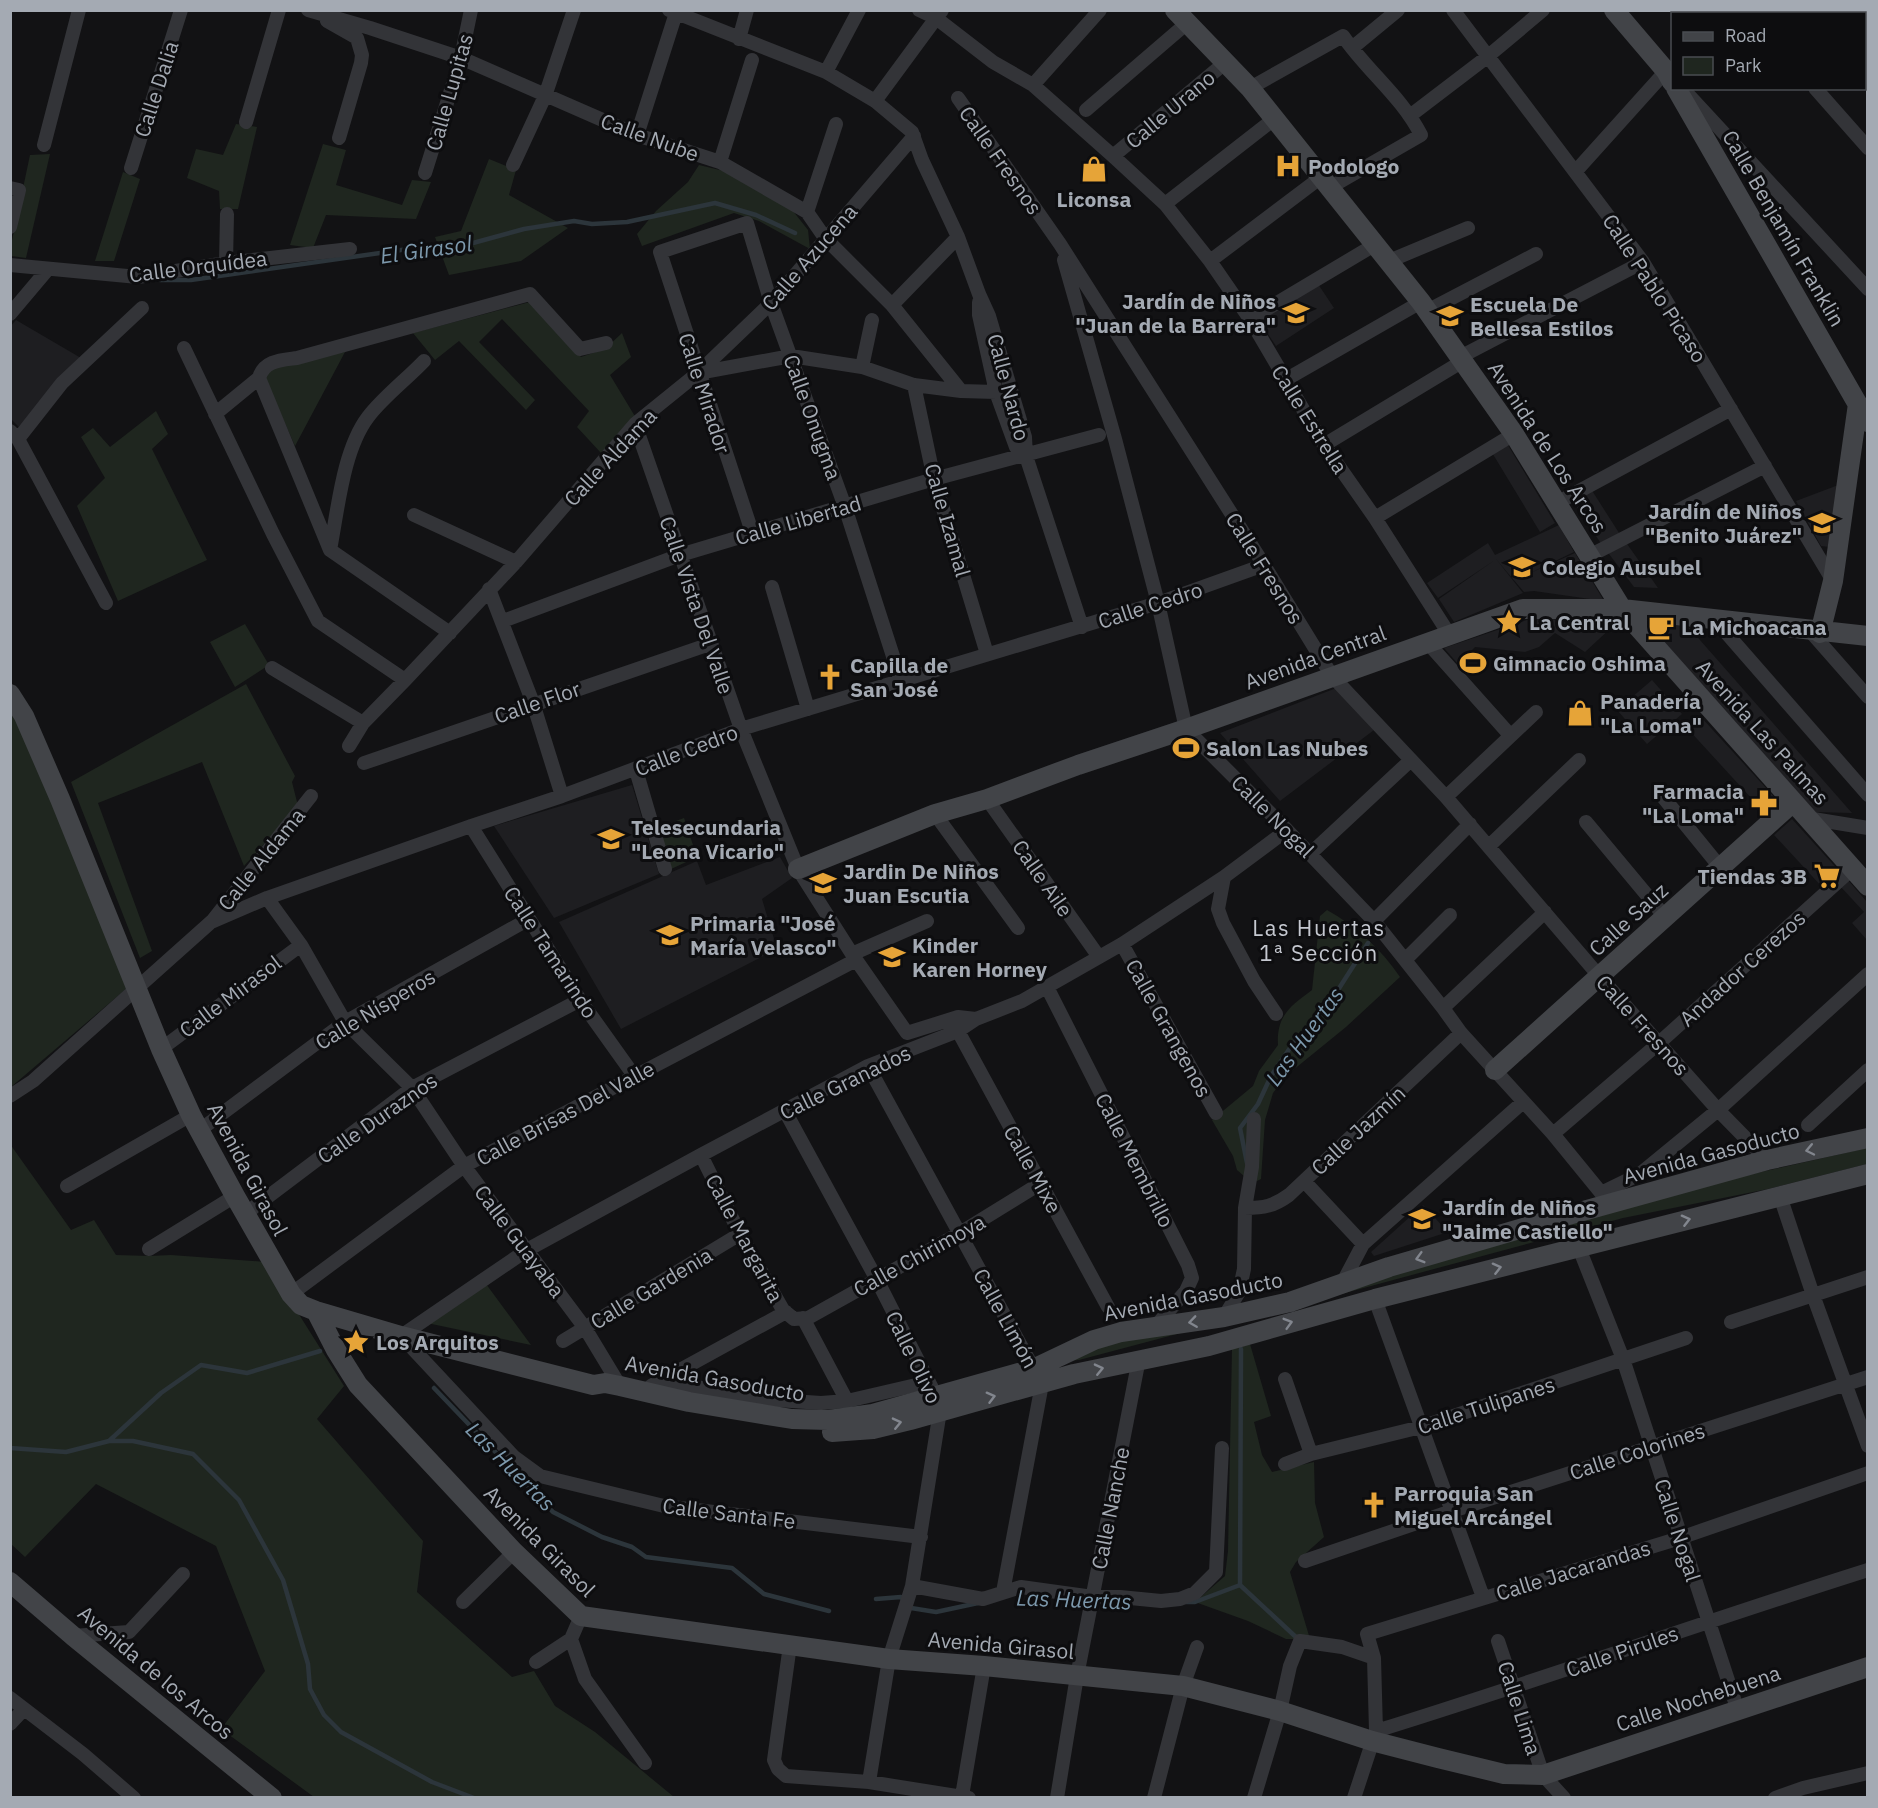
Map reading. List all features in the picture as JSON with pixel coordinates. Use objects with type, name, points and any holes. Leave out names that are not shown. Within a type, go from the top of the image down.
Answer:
[{"type":"street","points":[[44,145],[79,10]]},
{"type":"street","name":"Calle Dalia","points":[[131,168],[181,10]]},
{"type":"street","points":[[246,122],[279,10]]},
{"type":"street","points":[[307,10],[357,38],[362,55],[339,138]]},
{"type":"street","name":"Calle Nube","points":[[307,10],[461,58],[637,135],[720,162],[807,212],[825,238],[892,304],[961,391]]},
{"type":"street","name":"Calle Lupitas","points":[[426,173],[461,58],[471,10]]},
{"type":"street","points":[[513,165],[544,96],[574,10]]},
{"type":"street","points":[[739,39],[747,10]]},
{"type":"street","points":[[826,72],[859,10]]},
{"type":"street","name":"Calle Estrella","points":[[919,10],[939,14],[993,62],[1033,85],[1165,204],[1210,261],[1250,319],[1324,445],[1375,518],[1449,634]]},
{"type":"street","points":[[1033,85],[1100,10]]},
{"type":"street","points":[[1352,48],[1398,10]]},
{"type":"street","name":"Calle Pablo Picaso","points":[[1453,10],[1643,262],[1833,581]]},
{"type":"street","points":[[1411,115],[1487,57],[1543,10]]},
{"type":"street","points":[[1576,171],[1670,77],[1614,10]]},
{"type":"street","points":[[637,135],[672,12],[826,72],[875,101],[913,134]]},
{"type":"street","points":[[875,101],[939,14]]},
{"type":"street","points":[[1086,110],[1181,17]]},
{"type":"street","name":"Avenida de Los Arcos","points":[[1181,17],[1251,88],[1424,307],[1514,434],[1622,609]]},
{"type":"street","points":[[1210,261],[1325,183],[1421,135],[1411,115],[1343,36],[1251,88]]},
{"type":"street","points":[[720,162],[752,60]]},
{"type":"street","name":"Calle Urano","points":[[1113,156],[1226,62]]},
{"type":"street","name":"Calle Benjamín Franklin","points":[[1677,90],[1868,422]]},
{"type":"street","points":[[1684,90],[1868,289]]},
{"type":"street","points":[[1817,90],[1868,148]]},
{"type":"street","name":"Calle Fresnos","points":[[958,98],[1060,244],[1332,676],[1446,796],[1600,977],[1718,1110],[1767,1160]]},
{"type":"street","points":[[1165,204],[1274,119]]},
{"type":"street","points":[[807,212],[836,124]]},
{"type":"street","name":"Calle Nardo","points":[[913,134],[922,160],[958,237],[989,316],[1025,437],[1026,456]]},
{"type":"street","name":"Calle Azucena","points":[[698,373],[771,303],[913,134]]},
{"type":"street","points":[[10,227],[15,189]]},
{"type":"street","points":[[226,263],[227,214]]},
{"type":"street","name":"Calle Onugma","points":[[660,252],[747,223],[771,303],[845,507],[901,681]]},
{"type":"street","points":[[1389,261],[1468,228]]},
{"type":"street","points":[[892,304],[958,237]]},
{"type":"street","points":[[1060,244],[1158,603],[1186,729]]},
{"type":"street","points":[[1250,319],[1376,244]]},
{"type":"street","name":"Calle Orquídea","points":[[10,264],[47,270],[138,277],[226,263],[350,249]]},
{"type":"street","name":"Calle Mirador","points":[[660,252],[752,532]]},
{"type":"street","points":[[1285,380],[1302,369],[1424,307],[1536,254]]},
{"type":"street","points":[[1324,445],[1461,359],[1643,262]]},
{"type":"street","points":[[10,314],[47,270]]},
{"type":"street","points":[[450,633],[330,550],[259,378],[260,372],[274,360],[297,358],[530,294],[580,349],[606,342]]},
{"type":"street","name":"Calle Nardo","points":[[979,294],[979,315],[996,392],[1016,447],[1026,456]]},
{"type":"street","points":[[106,603],[14,435],[62,383],[142,308]]},
{"type":"street","points":[[862,368],[872,320]]},
{"type":"street","points":[[184,348],[318,621],[405,680]]},
{"type":"street","name":"Calle Aldama","points":[[349,746],[363,723],[516,562],[635,424],[698,373],[791,356],[862,368],[914,385],[961,391],[996,392]]},
{"type":"street","points":[[330,550],[344,480],[355,442],[368,417],[424,361]]},
{"type":"street","points":[[215,414],[259,378]]},
{"type":"street","name":"Calle Izamal","points":[[914,385],[934,479],[987,654]]},
{"type":"street","points":[[1858,404],[1833,581],[1815,632],[1868,697]]},
{"type":"street","points":[[1557,503],[1731,409]]},
{"type":"street","name":"Calle Vista Del Valle","points":[[635,424],[741,729],[798,870],[854,957],[907,1033],[958,1017],[976,1019]]},
{"type":"street","points":[[1375,518],[1514,434]]},
{"type":"street","name":"Calle Libertad","points":[[503,621],[680,555],[752,532],[845,507],[934,479],[1099,435]]},
{"type":"street","points":[[1026,456],[1082,627]]},
{"type":"street","points":[[1589,556],[1765,466]]},
{"type":"street","points":[[414,515],[516,562]]},
{"type":"street","name":"Calle Cedro","points":[[10,1096],[33,1081],[211,922],[267,897],[636,770],[741,729],[1082,627],[1264,565]]},
{"type":"street","points":[[772,587],[808,709]]},
{"type":"street","points":[[489,589],[533,703],[562,796]]},
{"type":"street","name":"Avenida Central","points":[[798,870],[935,814],[987,799],[1523,609],[1622,609],[1815,632],[1868,636]]},
{"type":"street","name":"Avenida Las Palmas","points":[[1622,609],[1868,886]]},
{"type":"street","points":[[1715,620],[1868,795]]},
{"type":"street","points":[[1427,642],[1510,735]]},
{"type":"street","name":"Calle Flor","points":[[364,762],[710,644]]},
{"type":"street","points":[[272,668],[363,723]]},
{"type":"street","name":"Avenida Girasol","points":[[10,694],[24,716],[60,799],[160,1049],[235,1196],[291,1294],[301,1305],[316,1311],[336,1350],[358,1385],[514,1552],[581,1617],[889,1659],[1183,1686],[1374,1736],[1504,1774],[1542,1775]]},
{"type":"street","points":[[1446,796],[1536,712]]},
{"type":"street","name":"Calle Nogal","points":[[1186,729],[1374,921],[1461,1033],[1553,1134],[1606,1199]]},
{"type":"street","points":[[1310,854],[1411,760]]},
{"type":"street","points":[[1489,846],[1579,760]]},
{"type":"street","points":[[636,770],[665,869]]},
{"type":"street","name":"Calle Aldama","points":[[211,922],[311,796]]},
{"type":"street","points":[[1663,797],[1720,867]]},
{"type":"street","name":"Calle Aile","points":[[987,799],[1099,957]]},
{"type":"street","name":"Calle Sauz","points":[[1496,1070],[1792,803]]},
{"type":"street","points":[[935,814],[1018,928]]},
{"type":"street","points":[[1807,818],[1868,828]]},
{"type":"street","points":[[1586,822],[1666,918]]},
{"type":"street","points":[[1374,921],[1470,824]]},
{"type":"street","name":"Calle Tamarindo","points":[[471,826],[580,1000],[635,1077]]},
{"type":"street","name":"Calle Granados","points":[[401,1336],[527,1250],[701,1155],[868,1066],[958,1031],[976,1019],[1022,1001],[1047,987],[1122,944],[1224,878],[1287,830]]},
{"type":"street","name":"Andador Cerezos","points":[[1553,1134],[1659,1043],[1852,869]]},
{"type":"street","points":[[1224,878],[1218,909],[1222,923],[1254,981],[1276,1014]]},
{"type":"street","name":"Calle Guayaba","points":[[267,897],[301,945],[345,1022],[412,1088],[464,1166],[585,1328],[620,1386]]},
{"type":"street","points":[[1443,1008],[1545,912]]},
{"type":"street","points":[[1405,960],[1450,915]]},
{"type":"street","name":"Calle Nísperos","points":[[67,1186],[196,1122],[345,1022],[529,920]]},
{"type":"street","name":"Calle Brisas Del Valle","points":[[291,1294],[464,1166],[635,1077],[854,957],[927,921]]},
{"type":"street","name":"Calle Grangenos","points":[[1122,944],[1216,1113]]},
{"type":"street","name":"Calle Mirasol","points":[[160,1049],[301,945]]},
{"type":"street","points":[[1606,1199],[1718,1110],[1868,974]]},
{"type":"street","name":"Calle Membrillo","points":[[1047,987],[1188,1265],[1192,1278],[1186,1292],[1155,1328]]},
{"type":"street","name":"Calle Duraznos","points":[[245,1214],[412,1088],[580,1000]]},
{"type":"street","name":"Calle Mixe","points":[[958,1031],[1108,1307]]},
{"type":"street","name":"Calle Jazmín","points":[[1245,1208],[1265,1208],[1276,1204],[1304,1181],[1461,1033]]},
{"type":"street","name":"Calle Limón","points":[[868,1066],[1038,1376],[1004,1592]]},
{"type":"street","points":[[1808,1125],[1868,1070]]},
{"type":"street","points":[[1343,1282],[1363,1244],[1523,1102]]},
{"type":"street","name":"Calle Olivo","points":[[785,1111],[876,1278],[935,1396],[921,1537],[911,1590],[889,1659],[869,1782]]},
{"type":"street","points":[[1224,1317],[1239,1292],[1244,1269],[1245,1208],[1252,1167],[1254,1119]]},
{"type":"street","name":"Avenida Gasoducto","points":[[1038,1376],[1094,1340],[1121,1332],[1224,1317],[1290,1302],[1389,1267],[1547,1221],[1606,1199],[1868,1138]]},
{"type":"street","name":"Calle Margarita","points":[[701,1155],[740,1234],[846,1401]]},
{"type":"street","name":"Avenida Gasoducto","points":[[316,1311],[401,1336],[594,1385],[605,1383],[689,1402],[792,1419],[829,1420],[873,1414],[935,1396],[1038,1376],[1074,1374],[1209,1346],[1375,1299],[1868,1174]]},
{"type":"street","points":[[1304,1181],[1363,1244]]},
{"type":"street","name":"Calle Chirimoya","points":[[643,1391],[794,1316],[808,1318],[960,1233],[1041,1184]]},
{"type":"street","points":[[149,1249],[235,1196]]},
{"type":"street","points":[[1780,1196],[1868,1446]]},
{"type":"street","name":"Calle Gardenia","points":[[563,1341],[740,1234]]},
{"type":"street","name":"Calle Nogal","points":[[1579,1248],[1621,1356],[1738,1711]]},
{"type":"street","points":[[1731,1322],[1868,1276]]},
{"type":"street","points":[[1375,1299],[1483,1598]]},
{"type":"street","name":"Calle Tulipanes","points":[[1285,1464],[1311,1454],[1421,1427],[1684,1335]]},
{"type":"street","name":"Calle Santa Fe","points":[[401,1336],[514,1457],[540,1476],[664,1506],[921,1537]]},
{"type":"street","name":"Calle Nanche","points":[[1057,1797],[1077,1676],[1138,1359]]},
{"type":"street","name":"Calle Colorines","points":[[1305,1561],[1452,1511],[1868,1377]]},
{"type":"street","points":[[1285,1379],[1311,1454]]},
{"type":"street","name":"Avenida Gasoducto","points":[[594,1385],[604,1394],[687,1413],[791,1431],[828,1432],[873,1429],[935,1396]]},
{"type":"street","points":[[643,1391],[683,1386],[777,1400],[820,1403],[935,1396]]},
{"type":"street","points":[[911,1590],[983,1599],[1021,1587],[1092,1602],[1120,1597],[1161,1601],[1180,1599],[1195,1593],[1216,1572],[1222,1448]]},
{"type":"street","name":"Calle Jacarandas","points":[[1374,1658],[1366,1634],[1680,1538],[1868,1473]]},
{"type":"street","points":[[463,1602],[514,1552]]},
{"type":"street","name":"Calle Pirules","points":[[1374,1736],[1707,1621],[1868,1569]]},
{"type":"street","points":[[73,1636],[129,1632],[183,1574]]},
{"type":"street","name":"Avenida de los Arcos","points":[[10,1582],[272,1797]]},
{"type":"street","points":[[536,1662],[571,1639],[581,1617]]},
{"type":"street","points":[[571,1639],[585,1679],[645,1763]]},
{"type":"street","points":[[1254,1797],[1280,1711],[1290,1666],[1300,1641],[1342,1647],[1374,1658],[1374,1736],[1354,1797]]},
{"type":"street","name":"Calle Lima","points":[[1498,1641],[1542,1775]]},
{"type":"street","points":[[790,1645],[774,1760],[778,1770],[786,1776],[869,1782],[965,1797],[984,1666]]},
{"type":"street","points":[[1154,1797],[1183,1686],[1197,1647]]},
{"type":"street","name":"Calle Nochebuena","points":[[1542,1775],[1868,1667]]},
{"type":"street","points":[[10,1698],[134,1797]]},
{"type":"street","points":[[10,1724],[24,1709]]},
{"type":"street","points":[[1774,1797],[1868,1773]]},
{"type":"street","points":[[1542,1775],[1564,1797]]},
{"type":"shaded area","name":"Jardín de Niños \"Juan de la Barrera\"","points":[[1316,281],[1334,308],[1276,346],[1258,319]]},
{"type":"shaded area","points":[[16,320],[81,358],[19,427],[11,419],[10,327]]},
{"type":"shaded area","points":[[1506,442],[1555,523],[1540,532],[1491,451]]},
{"type":"shaded area","name":"Jardín de Niños \"Benito Juárez\"","points":[[1841,484],[1830,547],[1821,546],[1796,501]]},
{"type":"shaded area","points":[[1591,489],[1621,536],[1602,545],[1572,500]]},
{"type":"shaded area","points":[[1559,525],[1574,552],[1528,574],[1575,553],[1604,601],[1534,591],[1524,592],[1496,559],[1523,593],[1454,622],[1439,599],[1495,560],[1438,598],[1427,583],[1488,543],[1495,555]]},
{"type":"shaded area","points":[[1625,541],[1658,588],[1634,587],[1606,550]]},
{"type":"shaded area","points":[[1536,617],[1612,627],[1585,652],[1555,633],[1539,647],[1525,652],[1475,647],[1458,664],[1444,648]]},
{"type":"shaded area","points":[[1644,619],[1685,623],[1852,813],[1815,812]]},
{"type":"shaded area","points":[[1652,680],[1682,714],[1647,744],[1617,710]]},
{"type":"shaded area","points":[[1339,687],[1374,730],[1280,801],[1220,733]]},
{"type":"shaded area","points":[[1700,716],[1777,800],[1764,812],[1687,728]]},
{"type":"shaded area","points":[[632,785],[659,874],[554,918],[494,826]]},
{"type":"shaded area","points":[[1792,819],[1841,873],[1823,888],[1774,835]]},
{"type":"shaded area","name":"Primaria \"José María Velasco\"","points":[[780,857],[792,878],[762,899],[777,949],[621,1029],[559,922],[697,861],[706,885]]},
{"type":"shaded area","points":[[1847,879],[1867,902],[1867,940],[1852,923],[1864,912],[1840,886]]},
{"type":"shaded area","name":"Jardín de Niños \"Jaime Castiello\"","points":[[1423,1205],[1448,1232],[1374,1256],[1371,1252]]},
{"type":"green space","points":[[236,124],[257,127],[238,209],[220,209],[219,191],[187,178],[196,149],[223,155]]},
{"type":"green space","points":[[323,144],[346,150],[336,185],[402,205],[412,180],[431,182],[416,219],[326,215],[313,248],[290,245]]},
{"type":"green space","points":[[50,154],[26,258],[11,256],[11,245],[30,155]]},
{"type":"green space","points":[[489,159],[516,170],[509,195],[568,228],[521,261],[449,275],[435,237],[461,231]]},
{"type":"green space","points":[[699,165],[728,172],[793,211],[808,230],[810,249],[759,221],[734,213],[642,246],[637,234],[656,211],[688,182]]},
{"type":"green space","points":[[123,172],[140,179],[114,261],[95,261]]},
{"type":"green space","points":[[530,302],[581,357],[605,349],[622,333],[631,357],[610,375],[636,418],[601,453],[577,427],[589,411],[502,319],[479,342],[535,400],[526,410],[459,341],[435,360],[413,333]]},
{"type":"green space","points":[[345,352],[295,446],[264,376],[275,363]]},
{"type":"green space","points":[[156,411],[168,434],[152,449],[207,560],[118,601],[77,506],[105,478],[81,437],[93,428],[110,447]]},
{"type":"green space","points":[[245,624],[269,665],[235,687],[210,642]]},
{"type":"green space","points":[[246,684],[295,776],[292,782],[298,806],[244,866],[202,762],[98,803],[152,951],[140,958],[71,782]]},
{"type":"green space","points":[[10,709],[21,727],[126,984],[126,989],[11,1087]]},
{"type":"green space","points":[[684,818],[697,857],[669,870],[657,828]]},
{"type":"green space","points":[[1327,910],[1368,939],[1400,977],[1346,1027],[1287,1075],[1273,1093],[1265,1120],[1261,1179],[1257,1181],[1244,1176],[1237,1170],[1233,1156],[1212,1120],[1253,1086],[1259,1071],[1278,1045],[1278,1035],[1283,1018],[1292,1006],[1312,990],[1320,916]]},
{"type":"green space","points":[[10,1144],[71,1230],[94,1220],[116,1255],[171,1255],[266,1262],[344,1386],[317,1419],[423,1541],[417,1592],[512,1677],[534,1671],[555,1706],[595,1732],[674,1797],[314,1797],[221,1729],[265,1671],[216,1546],[96,1484],[25,1557],[11,1544]]},
{"type":"green space","points":[[1867,1148],[1867,1164],[1768,1189],[1623,1218],[1334,1296],[1079,1360],[1066,1361],[1122,1334],[1373,1275],[1730,1179]]},
{"type":"green space","points":[[486,1284],[531,1345],[427,1323]]},
{"type":"green space","points":[[1250,1344],[1271,1416],[1254,1422],[1262,1455],[1272,1472],[1314,1462],[1315,1503],[1324,1537],[1296,1562],[1290,1572],[1310,1639],[1286,1639],[1248,1621],[1195,1602],[1225,1576],[1228,1551],[1232,1349]]},
{"type":"waterway","name":"El Girasol","points":[[160,280],[191,280],[415,248],[473,243],[524,229],[574,221],[592,224],[627,222],[715,203],[756,215],[795,233]]},
{"type":"waterway","name":"Las Huertas","points":[[1247,1163],[1240,1128],[1258,1104],[1271,1076],[1292,1045],[1329,1004],[1368,943]]},
{"type":"waterway","name":"Las Huertas","points":[[1241,1349],[1240,1585],[1298,1639]]},
{"type":"waterway","name":"Las Huertas","points":[[109,1441],[161,1393],[201,1365],[247,1373],[320,1351]]},
{"type":"waterway","name":"Las Huertas","points":[[434,1388],[553,1512],[602,1537],[632,1547],[646,1557],[732,1568],[764,1594],[829,1611]]},
{"type":"waterway","points":[[10,1448],[66,1452],[109,1441],[133,1441],[193,1454],[239,1500],[283,1580],[308,1664],[310,1689],[324,1715],[341,1732],[432,1782],[474,1798]]},
{"type":"waterway","name":"Las Huertas","points":[[1186,1602],[1195,1602],[1240,1585]]},
{"type":"waterway","name":"Las Huertas","points":[[876,1599],[901,1597],[911,1608],[936,1612],[978,1603]]},
{"type":"place","name":"Podologo","points":[[1288,166]]},
{"type":"place","name":"Liconsa","points":[[1094,169]]},
{"type":"place","name":"Jardín de Niños \"Juan de la Barrera\"","points":[[1296,313]]},
{"type":"place","name":"Escuela De Bellesa Estilos","points":[[1450,316]]},
{"type":"place","name":"Jardín de Niños \"Benito Juárez\"","points":[[1822,523]]},
{"type":"place","name":"Colegio Ausubel","points":[[1522,567]]},
{"type":"place","name":"La Central","points":[[1509,622]]},
{"type":"place","name":"La Michoacana","points":[[1661,627]]},
{"type":"place","name":"Gimnacio Oshima","points":[[1473,663]]},
{"type":"place","name":"Capilla de San José","points":[[830,677]]},
{"type":"place","name":"Panadería \"La Loma\"","points":[[1580,713]]},
{"type":"place","name":"Salon Las Nubes","points":[[1186,748]]},
{"type":"place","name":"Farmacia \"La Loma\"","points":[[1764,803]]},
{"type":"place","name":"Telesecundaria \"Leona Vicario\"","points":[[611,839]]},
{"type":"place","name":"Tiendas 3B","points":[[1827,876]]},
{"type":"place","name":"Jardin De Niños Juan Escutia","points":[[823,883]]},
{"type":"place","name":"Primaria \"José María Velasco\"","points":[[670,935]]},
{"type":"place","name":"Kinder Karen Horney","points":[[892,957]]},
{"type":"place","name":"Jardín de Niños \"Jaime Castiello\"","points":[[1422,1219]]},
{"type":"place","name":"Los Arquitos","points":[[356,1342]]},
{"type":"place","name":"Parroquia San Miguel Arcángel","points":[[1374,1505]]},
{"type":"district","name":"Las Huertas 1ª Sección","points":[[1319,940]]}]
